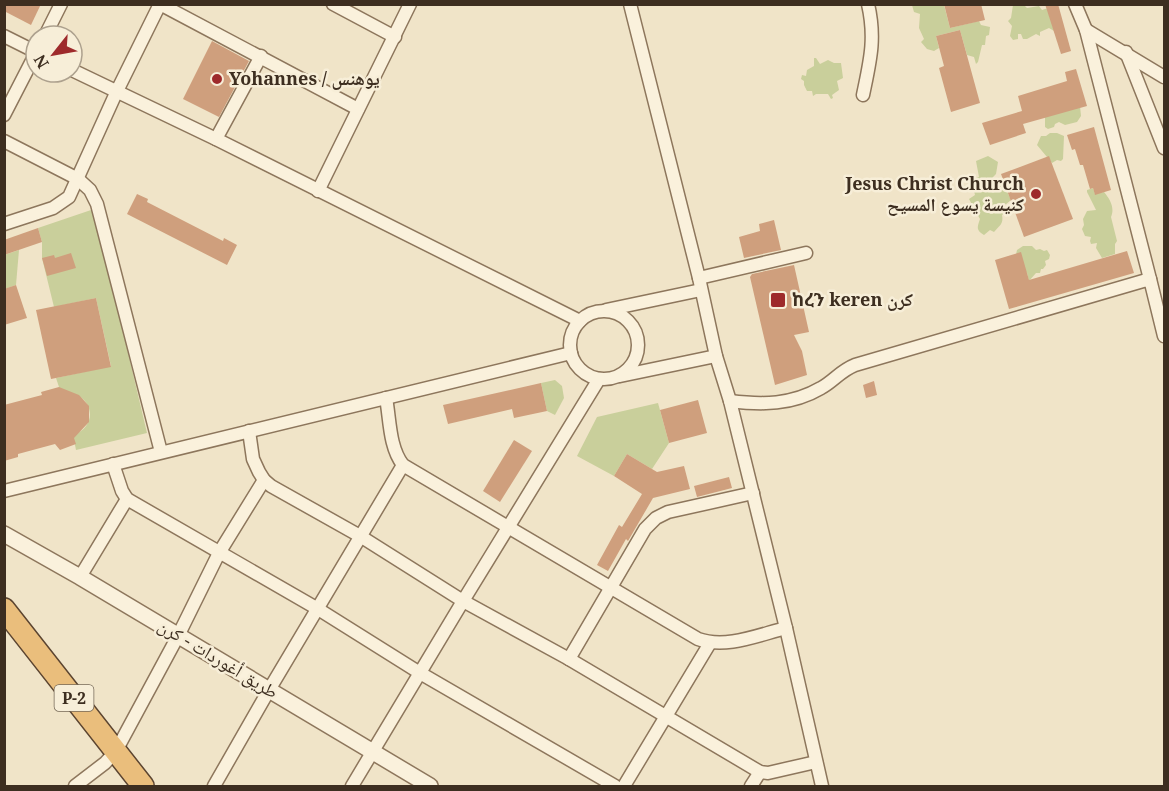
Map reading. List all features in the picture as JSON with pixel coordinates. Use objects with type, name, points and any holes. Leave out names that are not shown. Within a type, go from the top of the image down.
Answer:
[{"type":"highway","name":"P-2","points":[[4,609],[143,786]]},
{"type":"street","points":[[51,24],[61,4]]},
{"type":"street","points":[[4,224],[53,208],[69,197],[116,93],[160,4],[358,108]]},
{"type":"street","points":[[333,4],[395,37]]},
{"type":"street","points":[[318,191],[410,4]]},
{"type":"street","points":[[630,4],[716,356],[730,400],[753,493],[822,786]]},
{"type":"street","points":[[863,95],[872,49],[873,26],[868,4]]},
{"type":"street","points":[[1075,4],[1086,30],[1164,336]]},
{"type":"street","points":[[1086,30],[1126,52],[1164,77]]},
{"type":"street","points":[[4,36],[24,47]]},
{"type":"street","points":[[1126,52],[1164,148]]},
{"type":"street","points":[[216,139],[261,56]]},
{"type":"street","points":[[4,115],[24,76]]},
{"type":"street","points":[[84,76],[216,139],[580,321]]},
{"type":"street","points":[[4,141],[78,179],[90,190],[97,204],[161,452]]},
{"type":"street","points":[[716,356],[599,379],[581,370],[571,353],[570,341],[573,330],[589,315],[806,253]]},
{"type":"street","points":[[730,400],[758,404],[785,403],[821,388],[842,370],[855,365],[1150,279]]},
{"type":"street","points":[[599,312],[610,312],[620,316],[635,332],[637,354],[625,372],[616,377]]},
{"type":"street","points":[[4,490],[571,353]]},
{"type":"street","points":[[352,786],[599,379]]},
{"type":"street","points":[[386,398],[394,448],[403,465],[698,639],[723,644],[786,628]]},
{"type":"street","points":[[249,431],[254,459],[264,480],[360,536],[463,601],[569,659],[760,772],[768,773],[816,762]]},
{"type":"street","points":[[113,464],[127,499],[318,609],[420,673],[615,786]]},
{"type":"street","points":[[214,786],[403,465]]},
{"type":"street","points":[[75,786],[105,763],[116,751],[178,636],[219,553],[264,480]]},
{"type":"street","points":[[569,659],[645,529],[656,518],[668,512],[753,493]]},
{"type":"street","points":[[81,577],[127,499]]},
{"type":"street","name":"طريق أغوردات - كرن","points":[[4,534],[81,577],[430,786]]},
{"type":"street","points":[[624,786],[710,643]]},
{"type":"street","points":[[752,786],[760,772]]},
{"type":"green space","points":[[912,5],[944,5],[950,28],[979,21],[981,25],[990,27],[978,62],[976,64],[974,57],[967,55],[960,30],[936,36],[939,48],[934,51],[927,49],[921,42],[924,39],[919,28],[920,14],[914,12]]},
{"type":"green space","points":[[1013,5],[1024,5],[1027,8],[1039,6],[1042,10],[1048,8],[1054,31],[1049,28],[1040,32],[1040,36],[1036,34],[1027,39],[1023,39],[1021,34],[1018,34],[1018,39],[1013,40],[1010,36],[1012,26],[1008,21],[1011,18]]},
{"type":"green space","points":[[814,58],[820,64],[828,60],[841,63],[843,78],[837,81],[839,90],[832,95],[831,99],[828,94],[813,96],[812,91],[807,91],[801,79],[802,75],[806,76],[807,70],[814,66]]},
{"type":"green space","points":[[1080,106],[1081,116],[1077,122],[1065,125],[1059,122],[1054,127],[1048,129],[1045,127],[1045,114]]},
{"type":"green space","points":[[1050,133],[1064,136],[1061,161],[1057,160],[1052,163],[1037,145],[1041,136]]},
{"type":"green space","points":[[988,156],[998,162],[996,174],[991,179],[994,186],[1005,188],[1011,200],[1005,205],[1007,211],[1002,215],[1001,225],[994,232],[990,230],[984,235],[978,230],[980,219],[969,199],[975,195],[971,179],[979,177],[976,161]]},
{"type":"green space","points":[[1093,188],[1095,194],[1104,192],[1110,201],[1117,241],[1115,254],[1102,258],[1096,248],[1097,243],[1091,244],[1091,237],[1085,236],[1082,229],[1087,211],[1096,210],[1087,192]]},
{"type":"green space","points":[[94,209],[147,433],[76,450],[73,435],[88,424],[89,409],[80,396],[61,393],[56,378],[111,366],[96,298],[54,307],[42,258],[42,242],[38,228]]},
{"type":"green space","points":[[1023,246],[1032,246],[1036,250],[1047,250],[1050,255],[1040,273],[1036,273],[1029,281],[1027,273],[1015,259],[1017,250]]},
{"type":"green space","points":[[19,250],[16,285],[5,289],[4,255]]},
{"type":"green space","points":[[555,380],[562,386],[564,398],[555,415],[547,411],[541,383]]},
{"type":"green space","points":[[658,403],[669,443],[652,469],[627,454],[614,476],[577,456],[597,417]]},
{"type":"building","points":[[4,4],[41,4],[31,24],[4,11]]},
{"type":"building","points":[[944,4],[981,4],[985,20],[950,28]]},
{"type":"building","points":[[1045,4],[1058,4],[1071,51],[1061,54]]},
{"type":"building","points":[[960,30],[980,103],[951,112],[939,68],[944,66],[936,36]]},
{"type":"building","name":"Yohannes / يوهنس","points":[[212,41],[249,61],[219,117],[183,99]]},
{"type":"building","points":[[1076,69],[1087,106],[1023,124],[1026,133],[990,145],[982,123],[1022,111],[1018,96],[1067,81],[1065,72]]},
{"type":"building","points":[[1094,127],[1111,190],[1095,195],[1093,188],[1090,189],[1083,165],[1080,165],[1075,149],[1072,150],[1067,135]]},
{"type":"building","name":"Jesus Christ Church كنيسة يسوع المسيح","points":[[1049,156],[1073,219],[1024,237],[1001,174]]},
{"type":"building","points":[[137,194],[148,199],[147,202],[223,241],[224,238],[237,245],[227,265],[127,214]]},
{"type":"building","points":[[774,220],[781,250],[744,258],[739,237],[760,231],[759,224]]},
{"type":"building","points":[[38,228],[42,242],[4,255],[4,240]]},
{"type":"building","points":[[1127,251],[1134,273],[1009,309],[995,260],[1021,252],[1029,280]]},
{"type":"building","points":[[71,253],[76,268],[47,276],[42,258],[54,255],[55,258]]},
{"type":"building","name":"ከረን keren كرن","points":[[794,265],[809,332],[794,335],[802,351],[807,375],[775,385],[750,277],[752,274]]},
{"type":"building","points":[[16,285],[27,318],[4,325],[4,289]]},
{"type":"building","points":[[96,298],[111,367],[51,379],[36,310]]},
{"type":"building","points":[[874,381],[877,395],[866,398],[863,385]]},
{"type":"building","points":[[541,383],[547,411],[514,418],[512,409],[448,424],[443,405]]},
{"type":"building","points":[[59,387],[79,395],[89,406],[89,422],[74,438],[76,444],[60,450],[55,444],[18,454],[18,457],[4,461],[4,405],[42,395],[41,392]]},
{"type":"building","points":[[698,400],[707,433],[669,443],[660,410]]},
{"type":"building","points":[[514,440],[532,451],[500,502],[483,491]]},
{"type":"building","points":[[627,454],[657,472],[684,466],[690,489],[653,498],[608,571],[597,565],[619,525],[622,527],[642,494],[614,476]]},
{"type":"building","points":[[729,477],[732,488],[697,497],[694,486]]},
{"type":"place","name":"Yohannes / يوهنس","points":[[217,79]]},
{"type":"place","name":"Jesus Christ Church كنيسة يسوع المسيح","points":[[1036,194]]},
{"type":"place","name":"ከረን keren كرن","points":[[778,300]]}]
